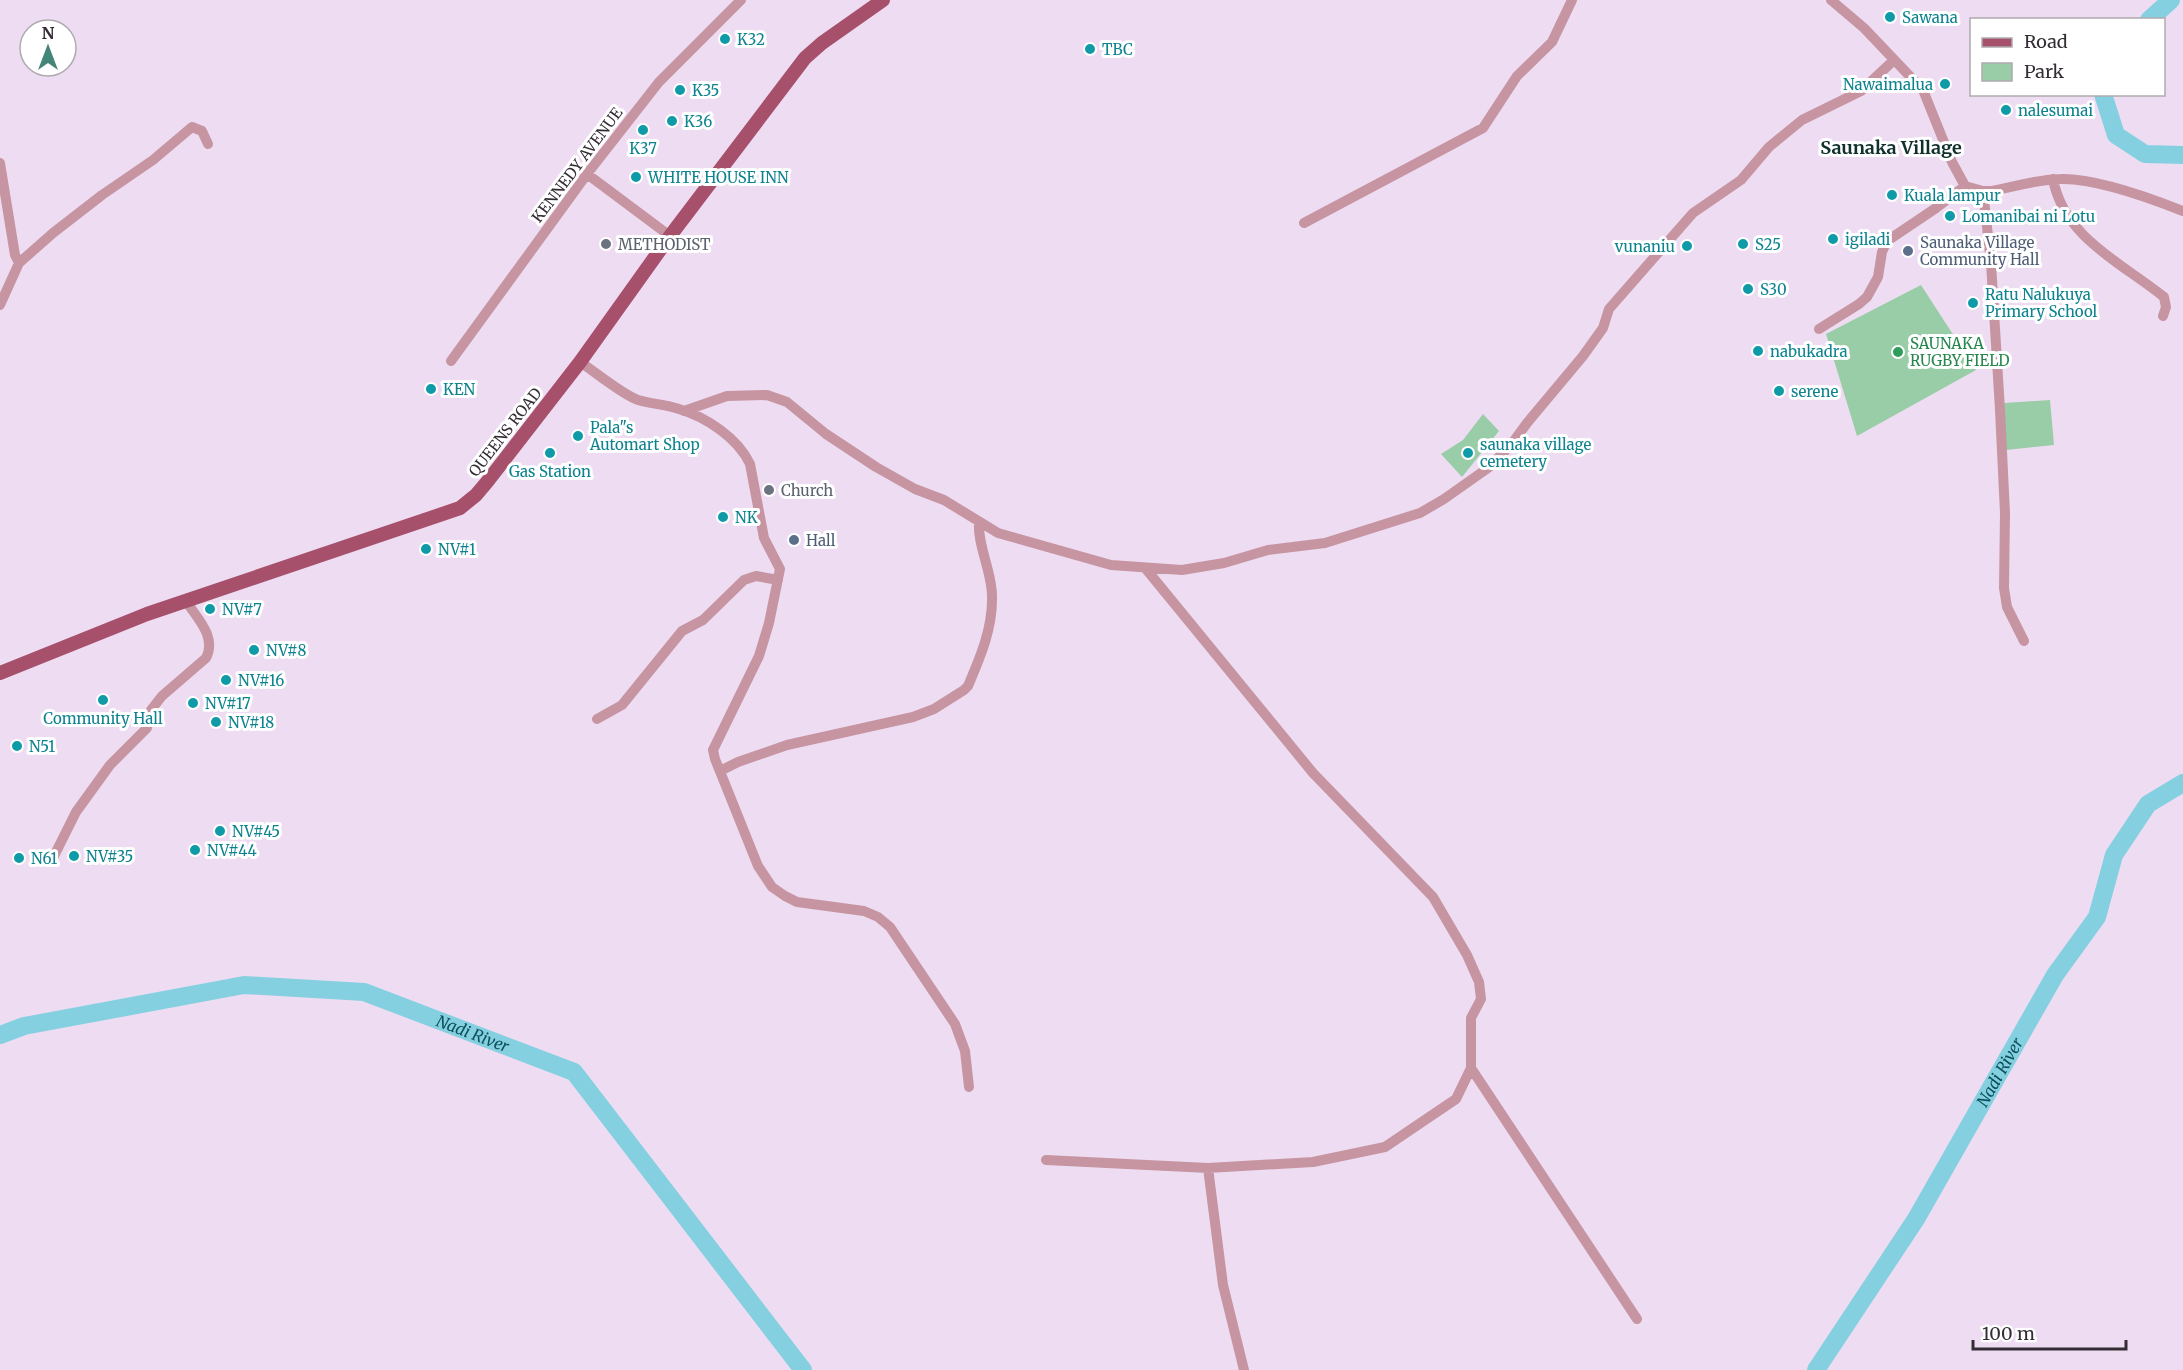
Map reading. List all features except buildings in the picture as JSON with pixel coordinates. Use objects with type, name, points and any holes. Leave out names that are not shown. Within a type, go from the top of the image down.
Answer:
[{"type":"main road","name":"QUEENS ROAD","points":[[0,673],[147,614],[460,508],[487,482],[580,362],[670,236],[805,58],[822,43],[883,0]]},
{"type":"street","name":"KENNEDY AVENUE","points":[[451,361],[587,174],[659,82],[741,0]]},
{"type":"street","points":[[1304,223],[1483,128],[1517,76],[1552,42],[1572,0]]},
{"type":"street","points":[[1831,0],[1864,28],[1923,90],[1948,153],[1965,186],[1983,191],[2053,179],[2072,179],[2102,185],[2183,211]]},
{"type":"street","points":[[684,411],[727,396],[767,395],[787,402],[826,434],[876,467],[915,489],[944,500],[998,533],[1111,565],[1182,570],[1224,563],[1268,550],[1325,543],[1420,513],[1488,468],[1511,445],[1565,379],[1603,328],[1609,309],[1693,213],[1741,180],[1769,147],[1802,120],[1861,91],[1894,60]]},
{"type":"street","points":[[0,305],[19,263],[102,195],[153,160],[192,127],[202,131],[208,144]]},
{"type":"street","points":[[0,163],[15,255],[19,263]]},
{"type":"street","points":[[587,174],[670,236]]},
{"type":"street","points":[[2053,179],[2059,198],[2075,226],[2109,259],[2164,297],[2166,307],[2163,316]]},
{"type":"street","points":[[1819,329],[1867,297],[1878,277],[1882,252],[1887,241],[1965,186]]},
{"type":"street","points":[[1983,191],[1991,263],[1999,398],[2005,513],[2004,588],[2007,607],[2024,640]]},
{"type":"street","points":[[580,362],[636,399],[684,411],[726,435],[745,453],[750,464],[764,538],[780,568],[759,656],[713,750],[720,771],[758,866],[772,887],[797,902],[864,911],[878,917],[890,927],[956,1024],[966,1052],[969,1087]]},
{"type":"street","points":[[720,771],[738,762],[787,746],[913,717],[934,709],[964,690],[968,686],[983,651],[990,624],[992,596],[979,522]]},
{"type":"street","points":[[1046,1160],[1208,1168],[1313,1162],[1384,1147],[1456,1099],[1471,1068],[1471,1018],[1481,999],[1479,982],[1467,955],[1433,897],[1313,773],[1146,568]]},
{"type":"street","points":[[597,719],[622,705],[682,631],[703,620],[744,580],[756,576],[778,580]]},
{"type":"street","points":[[52,860],[76,812],[96,784],[122,751],[147,728],[151,710],[162,696],[209,653],[210,639],[186,601]]},
{"type":"street","points":[[1471,1068],[1637,1319]]},
{"type":"street","points":[[1208,1168],[1223,1285],[1244,1370]]},
{"type":"green space","name":"SAUNAKA RUGBY FIELD","points":[[1921,285],[1976,370],[1857,436],[1826,334]]},
{"type":"green space","points":[[2050,400],[2054,445],[2006,450],[2004,403]]},
{"type":"green space","name":"saunaka village cemetery","points":[[1483,414],[1499,431],[1462,477],[1441,454],[1463,440]]},
{"type":"waterway","name":"Nadi River","points":[[2151,18],[2171,0]]},
{"type":"waterway","name":"Nadi River","points":[[2104,96],[2116,135],[2145,154],[2183,155]]},
{"type":"waterway","name":"Nadi River","points":[[1816,1370],[1916,1219],[2055,975],[2097,917],[2114,855],[2148,804],[2183,783]]},
{"type":"waterway","name":"Nadi River","points":[[0,1035],[24,1026],[244,985],[364,992],[574,1072],[803,1370]]},
{"type":"place","name":"Sawana","points":[[1890,17]]},
{"type":"place","name":"K32","points":[[725,39]]},
{"type":"place","name":"TBC","points":[[1090,49]]},
{"type":"place","name":"Nawaimalua","points":[[1945,84]]},
{"type":"place","name":"K35","points":[[680,90]]},
{"type":"place","name":"nalesumai","points":[[2006,110]]},
{"type":"place","name":"K36","points":[[672,121]]},
{"type":"place","name":"K37","points":[[643,130]]},
{"type":"place","name":"WHITE HOUSE INN","points":[[636,177]]},
{"type":"place","name":"Kuala lampur","points":[[1892,195]]},
{"type":"place","name":"Lomanibai ni Lotu","points":[[1950,216]]},
{"type":"place","name":"igiladi","points":[[1833,239]]},
{"type":"place","name":"METHODIST","points":[[606,244]]},
{"type":"place","name":"S25","points":[[1743,244]]},
{"type":"place","name":"vunaniu","points":[[1687,246]]},
{"type":"place","name":"Saunaka Village Community Hall","points":[[1908,251]]},
{"type":"place","name":"S30","points":[[1748,289]]},
{"type":"place","name":"Ratu Nalukuya Primary School","points":[[1973,303]]},
{"type":"place","name":"nabukadra","points":[[1758,351]]},
{"type":"place","name":"SAUNAKA RUGBY FIELD","points":[[1898,352]]},
{"type":"place","name":"KEN","points":[[431,389]]},
{"type":"place","name":"serene","points":[[1779,391]]},
{"type":"place","name":"Pala\"s Automart Shop","points":[[578,436]]},
{"type":"place","name":"Gas Station","points":[[550,453]]},
{"type":"place","name":"saunaka village cemetery","points":[[1468,453]]},
{"type":"place","name":"Church","points":[[769,490]]},
{"type":"place","name":"NK","points":[[723,517]]},
{"type":"place","name":"Hall","points":[[794,540]]},
{"type":"place","name":"NV#1","points":[[426,549]]},
{"type":"place","name":"NV#7","points":[[210,609]]},
{"type":"place","name":"NV#8","points":[[254,650]]},
{"type":"place","name":"NV#16","points":[[226,680]]},
{"type":"place","name":"Community Hall","points":[[103,700]]},
{"type":"place","name":"NV#17","points":[[193,703]]},
{"type":"place","name":"NV#18","points":[[216,722]]},
{"type":"place","name":"N51","points":[[17,746]]},
{"type":"place","name":"NV#45","points":[[220,831]]},
{"type":"place","name":"NV#44","points":[[195,850]]},
{"type":"place","name":"NV#35","points":[[74,856]]},
{"type":"place","name":"N61","points":[[19,858]]},
{"type":"district","name":"Saunaka Village","points":[[1891,147]]}]
